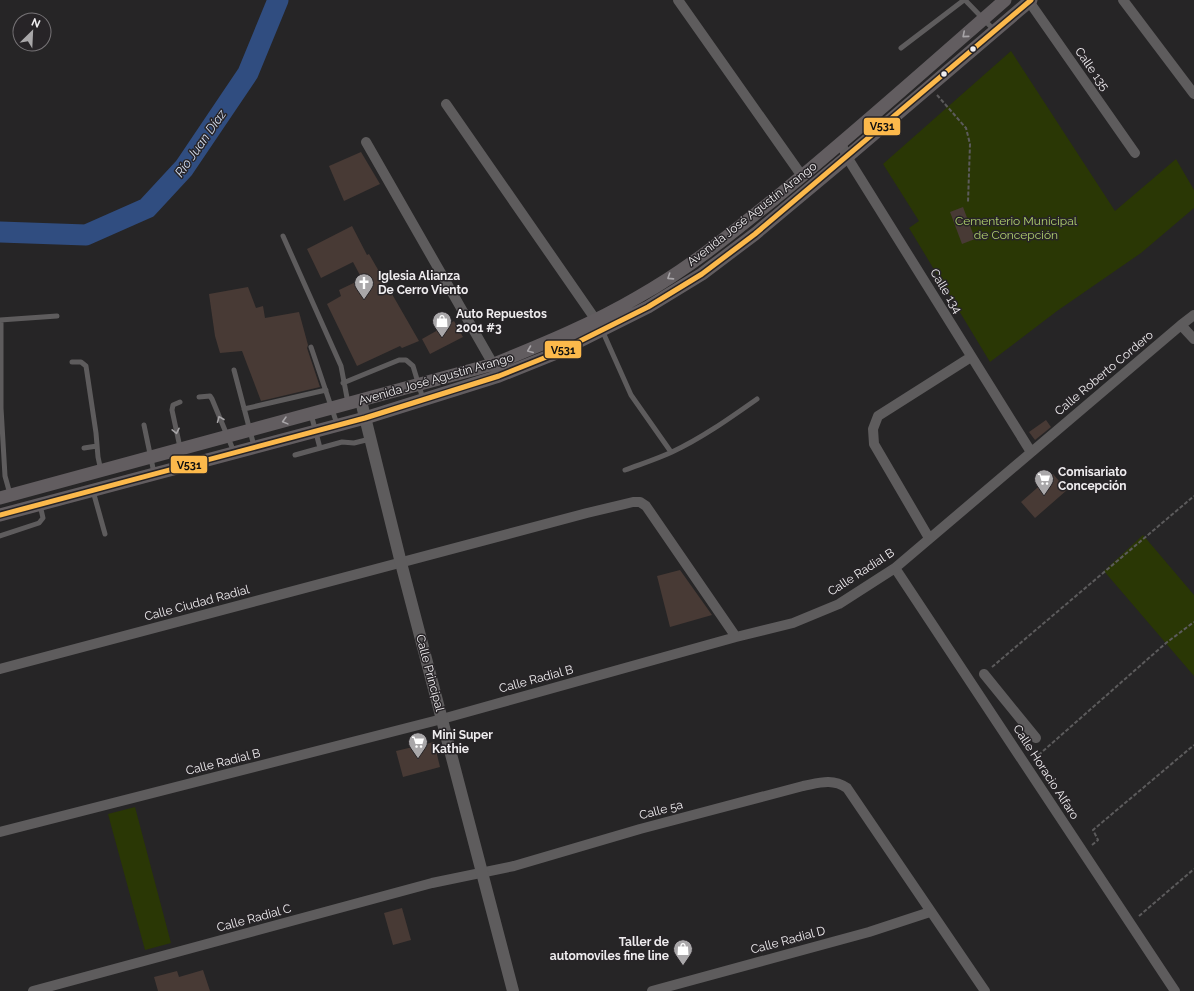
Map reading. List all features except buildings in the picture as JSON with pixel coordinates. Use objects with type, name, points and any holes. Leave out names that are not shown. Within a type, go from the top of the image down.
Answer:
[{"type":"main road","name":"Avenida José Agustín Arango","points":[[0,515],[365,418],[499,376],[554,354],[695,261],[745,223],[802,176],[1005,0]]},
{"type":"main road","name":"Avenida José Agustín Arango","points":[[5,497],[494,364],[549,342],[648,307],[702,274],[755,234],[1030,1]]},
{"type":"street","points":[[678,0],[802,176]]},
{"type":"street","points":[[1123,0],[1194,94]]},
{"type":"street","name":"Calle 135","points":[[1030,1],[1135,153]]},
{"type":"street","points":[[446,104],[599,324]]},
{"type":"street","points":[[366,142],[494,364],[499,376]]},
{"type":"street","name":"Calle 134","points":[[840,143],[847,157],[1031,452]]},
{"type":"street","name":"Calle Roberto Cordero","points":[[1031,452],[1181,324],[1194,315]]},
{"type":"street","points":[[1181,324],[1194,339]]},
{"type":"street","points":[[929,538],[874,444],[873,429],[878,416],[971,357]]},
{"type":"street","name":"Calle Principal","points":[[354,403],[365,418],[401,563],[514,991]]},
{"type":"street","name":"Calle Radial B","points":[[0,832],[442,718],[736,637],[793,623],[839,604],[894,568],[1031,452]]},
{"type":"street","name":"Calle Ciudad Radial","points":[[0,669],[633,502],[640,502],[646,506],[736,637]]},
{"type":"street","name":"Calle Horacio Alfaro","points":[[894,568],[1083,851],[1174,991]]},
{"type":"street","points":[[984,674],[1036,738]]},
{"type":"street","points":[[980,696],[993,686]]},
{"type":"street","name":"Calle 5a","points":[[482,872],[514,866],[640,829],[803,786],[826,782],[836,782],[847,788],[930,912]]},
{"type":"street","name":"Calle Radial C","points":[[33,991],[432,883],[482,872]]},
{"type":"street","points":[[930,912],[985,991]]},
{"type":"street","name":"Calle Radial D","points":[[652,991],[869,932],[930,912]]},
{"type":"lane","points":[[901,48],[965,0],[995,31]]},
{"type":"lane","points":[[284,236],[341,366],[343,382],[354,403]]},
{"type":"lane","points":[[5,497],[0,320],[58,316]]},
{"type":"lane","points":[[599,324],[631,395],[671,452]]},
{"type":"lane","points":[[311,347],[338,425]]},
{"type":"lane","points":[[343,382],[402,360],[406,360],[413,366],[424,400]]},
{"type":"lane","points":[[72,362],[81,362],[86,366],[101,471]]},
{"type":"lane","points":[[234,370],[254,447]]},
{"type":"lane","points":[[244,409],[326,390]]},
{"type":"lane","points":[[199,397],[210,396],[212,399],[234,452]]},
{"type":"lane","points":[[625,470],[671,452],[714,428],[756,399]]},
{"type":"lane","points":[[180,402],[173,404],[172,410],[184,466]]},
{"type":"lane","points":[[311,414],[320,448]]},
{"type":"lane","points":[[144,425],[154,474]]},
{"type":"lane","points":[[295,456],[342,442],[354,443],[370,439]]},
{"type":"lane","points":[[84,448],[97,446]]},
{"type":"lane","points":[[92,490],[105,534]]},
{"type":"lane","points":[[0,536],[39,523],[43,518],[40,504]]},
{"type":"path","points":[[929,87],[948,106],[966,128],[970,144],[968,202]]},
{"type":"path","points":[[984,674],[1194,496]]},
{"type":"path","points":[[1026,766],[1166,643],[1194,622]]},
{"type":"path","points":[[1083,851],[1098,840],[1093,830],[1194,745]]},
{"type":"path","points":[[1130,923],[1194,869]]},
{"type":"green space","name":"Cementerio Municipal de Concepción","points":[[1011,51],[1115,211],[1176,159],[1194,190],[1194,208],[1141,253],[1057,311],[990,362],[909,228],[919,221],[883,164]]},
{"type":"green space","points":[[1143,535],[1194,595],[1194,676],[1104,571]]},
{"type":"green space","points":[[135,807],[171,943],[145,950],[108,814]]},
{"type":"waterway","name":"Río Juan Díaz","points":[[0,232],[86,235],[147,208],[184,168],[248,73],[278,0]]},
{"type":"transit line","name":"V531","points":[[0,515],[365,418],[499,376],[554,354],[648,307],[702,274],[755,234],[1031,0]]},
{"type":"place","name":"Iglesia Alianza De Cerro Viento","points":[[364,300]]},
{"type":"place","name":"Auto Repuestos 2001 #3","points":[[442,338]]},
{"type":"place","name":"Comisariato Concepción","points":[[1044,496]]},
{"type":"place","name":"Mini Super Kathie","points":[[418,759]]},
{"type":"place","name":"Taller de automoviles fine line","points":[[683,966]]}]
